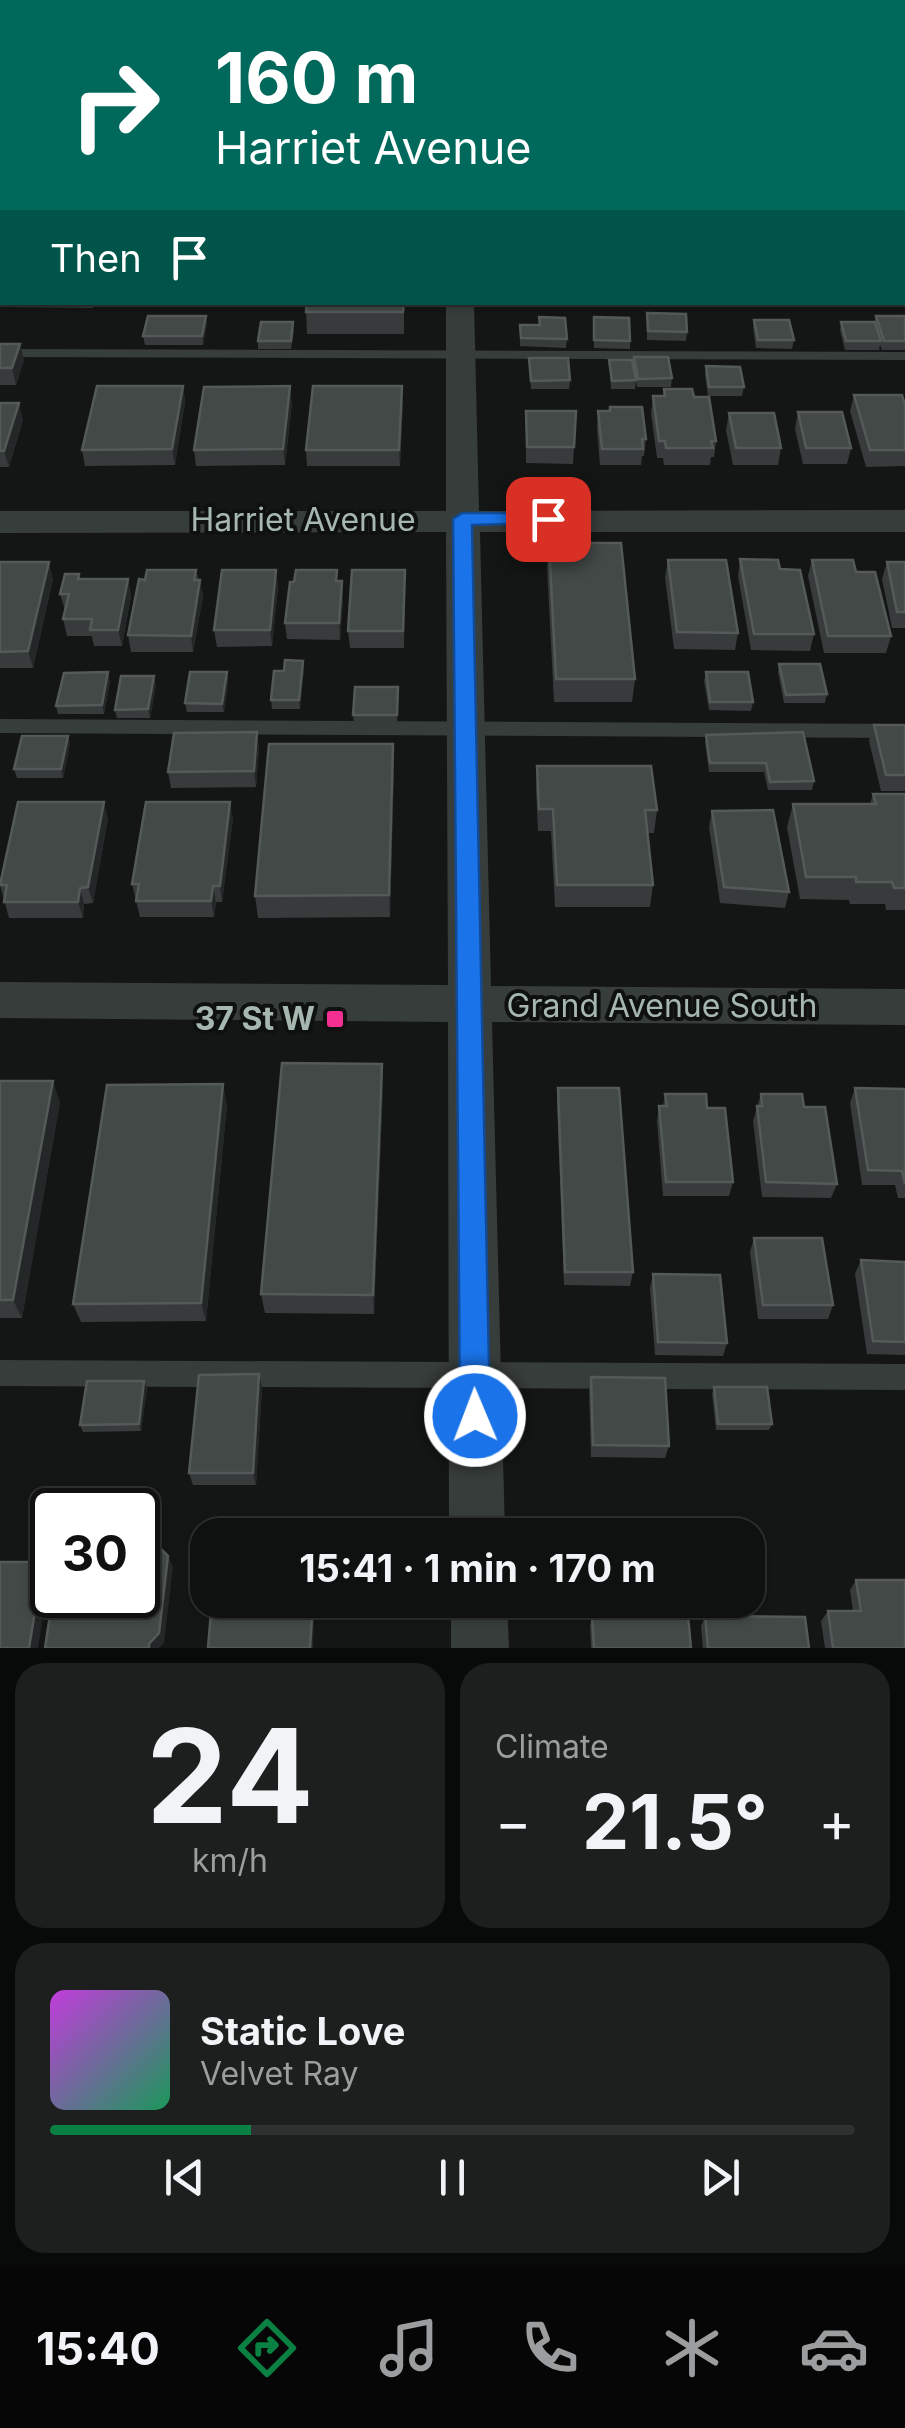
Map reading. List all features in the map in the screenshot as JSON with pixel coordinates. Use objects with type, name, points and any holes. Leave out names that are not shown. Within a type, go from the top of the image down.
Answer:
[{"type":"street","points":[[460,305],[477,1518]]},
{"type":"street","name":"Harriet Avenue","points":[[0,522],[905,520]]},
{"type":"street","name":"Grand Avenue South","points":[[0,1000],[414,1000],[469,1004],[905,1007]]},
{"type":"street","points":[[479,1618],[480,1648]]},
{"type":"lane","points":[[0,353],[905,356]]},
{"type":"lane","points":[[0,726],[905,731]]},
{"type":"lane","points":[[0,1373],[905,1377]]},
{"type":"building","points":[[307,305],[404,305],[403,312],[306,312]]},
{"type":"building","points":[[647,313],[686,314],[687,332],[648,331]]},
{"type":"building","points":[[148,316],[206,316],[202,336],[143,336]]},
{"type":"building","points":[[876,316],[905,316],[905,341],[884,341]]},
{"type":"building","points":[[539,317],[565,318],[567,339],[521,338],[520,325],[540,325]]},
{"type":"building","points":[[594,317],[629,318],[630,341],[594,340]]},
{"type":"building","points":[[754,320],[789,320],[794,340],[758,340]]},
{"type":"building","points":[[261,322],[293,322],[291,341],[258,341]]},
{"type":"building","points":[[841,322],[875,322],[881,341],[846,341]]},
{"type":"building","points":[[0,344],[20,344],[12,368],[0,368]]},
{"type":"building","points":[[634,357],[668,357],[672,378],[638,379]]},
{"type":"building","points":[[529,358],[568,358],[570,380],[531,381]]},
{"type":"building","points":[[609,360],[632,360],[636,380],[612,381]]},
{"type":"building","points":[[706,366],[740,367],[744,387],[709,387]]},
{"type":"building","points":[[97,386],[183,386],[172,449],[82,450]]},
{"type":"building","points":[[290,386],[283,449],[194,450],[204,387]]},
{"type":"building","points":[[313,386],[402,386],[399,450],[306,450]]},
{"type":"building","points":[[664,389],[692,389],[694,397],[709,397],[716,441],[711,441],[713,448],[666,448],[665,441],[659,441],[653,396],[665,396]]},
{"type":"building","points":[[854,395],[902,395],[905,450],[870,450]]},
{"type":"building","points":[[0,403],[19,403],[4,451],[0,451]]},
{"type":"building","points":[[610,407],[642,407],[646,439],[642,439],[643,449],[602,449],[598,411],[610,411]]},
{"type":"building","points":[[526,411],[576,411],[574,447],[527,447]]},
{"type":"building","points":[[798,412],[842,412],[851,448],[806,448]]},
{"type":"building","points":[[729,413],[774,413],[781,448],[736,448]]},
{"type":"building","points":[[549,543],[621,543],[635,679],[556,679]]},
{"type":"building","points":[[740,559],[778,560],[780,569],[800,570],[814,634],[754,634]]},
{"type":"building","points":[[668,560],[726,560],[738,633],[677,632]]},
{"type":"building","points":[[812,560],[853,560],[856,572],[875,572],[891,636],[828,636]]},
{"type":"building","points":[[0,562],[49,562],[28,651],[0,652]]},
{"type":"building","points":[[887,562],[905,562],[905,612],[897,612]]},
{"type":"building","points":[[147,570],[196,570],[194,580],[200,580],[191,636],[128,635],[139,579],[145,580]]},
{"type":"building","points":[[222,570],[276,570],[270,630],[214,630]]},
{"type":"building","points":[[296,570],[337,570],[336,581],[342,581],[339,623],[285,623],[290,582],[294,582]]},
{"type":"building","points":[[352,570],[405,570],[403,631],[348,631]]},
{"type":"building","points":[[65,574],[79,574],[78,579],[128,579],[118,630],[90,630],[92,619],[63,619],[69,594],[60,594]]},
{"type":"building","points":[[285,660],[303,661],[299,700],[271,700],[274,671],[284,671]]},
{"type":"building","points":[[779,664],[820,664],[827,694],[786,695]]},
{"type":"building","points":[[108,672],[102,705],[56,706],[64,673]]},
{"type":"building","points":[[190,672],[227,672],[222,704],[185,703]]},
{"type":"building","points":[[706,672],[748,672],[753,702],[710,702]]},
{"type":"building","points":[[121,676],[154,676],[148,709],[115,710]]},
{"type":"building","points":[[355,687],[398,687],[397,715],[353,715]]},
{"type":"building","points":[[874,725],[905,725],[905,775],[886,775]]},
{"type":"building","points":[[257,732],[254,771],[168,772],[174,733]]},
{"type":"building","points":[[803,732],[814,781],[770,782],[766,763],[710,763],[706,735]]},
{"type":"building","points":[[22,736],[68,736],[61,769],[14,769]]},
{"type":"building","points":[[269,744],[393,744],[389,895],[255,896]]},
{"type":"building","points":[[537,766],[651,766],[657,810],[645,810],[653,885],[557,885],[553,809],[539,809]]},
{"type":"building","points":[[873,794],[905,794],[905,888],[894,888],[892,882],[856,882],[856,877],[806,877],[793,804],[876,804]]},
{"type":"building","points":[[18,802],[104,802],[88,887],[80,888],[78,902],[4,902],[7,885],[0,885]]},
{"type":"building","points":[[146,802],[230,802],[220,886],[213,886],[211,901],[136,901],[139,884],[132,884]]},
{"type":"building","points":[[773,810],[789,892],[724,887],[712,811]]},
{"type":"building","points":[[282,1063],[382,1064],[373,1295],[261,1294]]},
{"type":"building","points":[[0,1081],[53,1081],[13,1300],[0,1300]]},
{"type":"building","points":[[223,1084],[201,1303],[73,1304],[107,1085]]},
{"type":"building","points":[[558,1088],[619,1088],[633,1272],[565,1272]]},
{"type":"building","points":[[855,1088],[905,1089],[905,1184],[902,1171],[868,1170]]},
{"type":"building","points":[[665,1094],[706,1094],[707,1108],[725,1108],[733,1182],[666,1182],[659,1106],[667,1106]]},
{"type":"building","points":[[761,1094],[802,1094],[804,1107],[825,1107],[837,1184],[766,1182],[757,1106],[762,1106]]},
{"type":"building","points":[[754,1238],[822,1238],[833,1305],[763,1305]]},
{"type":"building","points":[[861,1260],[905,1262],[905,1342],[873,1341]]},
{"type":"building","points":[[653,1274],[720,1275],[727,1343],[658,1342]]},
{"type":"building","points":[[259,1374],[253,1473],[189,1473],[199,1375]]},
{"type":"building","points":[[591,1377],[665,1378],[669,1446],[593,1445]]},
{"type":"building","points":[[87,1381],[144,1381],[139,1424],[80,1425]]},
{"type":"building","points":[[714,1387],[767,1387],[772,1424],[718,1424]]},
{"type":"building","points":[[160,1548],[168,1556],[159,1633],[149,1648],[45,1648],[50,1618],[160,1618]]},
{"type":"building","points":[[0,1562],[30,1562],[30,1618],[34,1618],[29,1648],[0,1648]]},
{"type":"building","points":[[856,1580],[905,1580],[905,1648],[833,1648],[828,1611],[861,1611]]},
{"type":"building","points":[[805,1617],[809,1648],[708,1648],[705,1618]]},
{"type":"building","points":[[210,1618],[312,1618],[310,1648],[208,1648]]},
{"type":"building","points":[[592,1618],[688,1618],[691,1648],[594,1648]]},
{"type":"place","name":"37 St W","points":[[335,1019]]},
{"type":"route","points":[[475,1416],[462,519],[548,519]]}]
